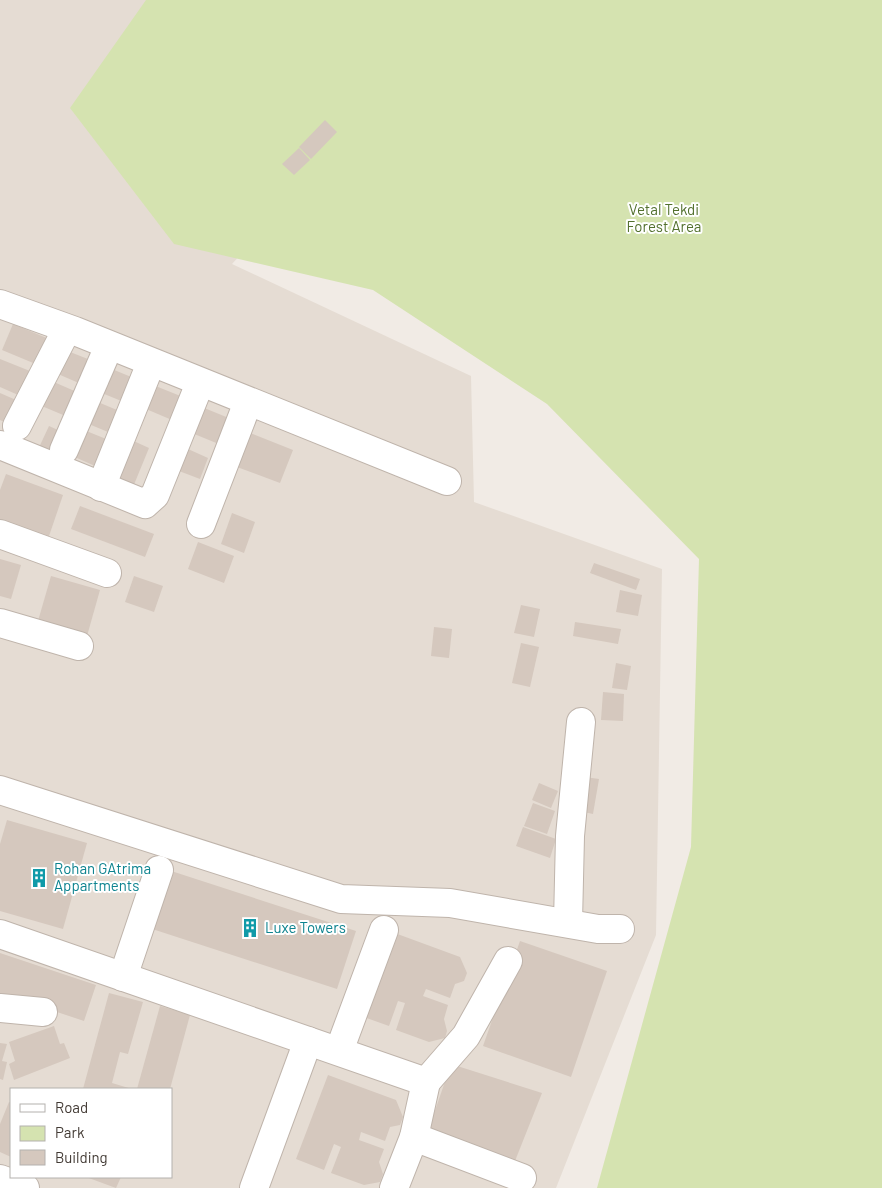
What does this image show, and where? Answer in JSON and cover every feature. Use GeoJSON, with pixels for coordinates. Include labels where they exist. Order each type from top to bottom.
{"type":"FeatureCollection","features":[{"type":"Feature","properties":{"kind":"street"},"geometry":{"type":"LineString","coordinates":[[2,312],[67,328],[447,481]]}},
{"type":"Feature","properties":{"kind":"street"},"geometry":{"type":"LineString","coordinates":[[67,328],[9,436],[101,487],[140,503],[150,502],[155,495],[200,382]]}},
{"type":"Feature","properties":{"kind":"street"},"geometry":{"type":"LineString","coordinates":[[64,450],[109,346]]}},
{"type":"Feature","properties":{"kind":"street"},"geometry":{"type":"LineString","coordinates":[[101,487],[151,363]]}},
{"type":"Feature","properties":{"kind":"street"},"geometry":{"type":"LineString","coordinates":[[201,524],[248,402]]}},
{"type":"Feature","properties":{"kind":"street"},"geometry":{"type":"LineString","coordinates":[[0,534],[107,573]]}},
{"type":"Feature","properties":{"kind":"street"},"geometry":{"type":"LineString","coordinates":[[0,623],[79,646]]}},
{"type":"Feature","properties":{"kind":"street"},"geometry":{"type":"LineString","coordinates":[[568,922],[570,836],[580,722]]}},
{"type":"Feature","properties":{"kind":"street"},"geometry":{"type":"LineString","coordinates":[[0,790],[341,899],[450,903],[568,922],[598,929],[620,929]]}},
{"type":"Feature","properties":{"kind":"street"},"geometry":{"type":"LineString","coordinates":[[123,977],[159,870]]}},
{"type":"Feature","properties":{"kind":"street"},"geometry":{"type":"LineString","coordinates":[[339,1051],[384,930]]}},
{"type":"Feature","properties":{"kind":"street"},"geometry":{"type":"LineString","coordinates":[[0,934],[426,1082]]}},
{"type":"Feature","properties":{"kind":"street"},"geometry":{"type":"LineString","coordinates":[[394,1188],[414,1137],[426,1082],[466,1036],[508,961]]}},
{"type":"Feature","properties":{"kind":"street"},"geometry":{"type":"LineString","coordinates":[[0,1008],[43,1012]]}},
{"type":"Feature","properties":{"kind":"street"},"geometry":{"type":"LineString","coordinates":[[254,1188],[308,1041]]}},
{"type":"Feature","properties":{"kind":"street"},"geometry":{"type":"LineString","coordinates":[[414,1137],[522,1178]]}},
{"type":"Feature","properties":{"kind":"street"},"geometry":{"type":"LineString","coordinates":[[0,1179],[25,1188]]}},
{"type":"Feature","properties":{"kind":"shaded area"},"geometry":{"type":"Polygon","coordinates":[[[0,0],[475,0],[232,264],[471,376],[474,502],[662,569],[656,935],[556,1188],[0,1188],[0,0]]]}},
{"type":"Feature","properties":{"kind":"green space","name":"Vetal Tekdi Forest Area"},"geometry":{"type":"Polygon","coordinates":[[[146,0],[882,0],[882,1188],[597,1188],[691,847],[699,559],[547,404],[373,290],[174,244],[70,108],[146,0]]]}},
{"type":"Feature","properties":{"kind":"building"},"geometry":{"type":"Polygon","coordinates":[[[325,120],[337,132],[311,159],[299,147],[325,120]]]}},
{"type":"Feature","properties":{"kind":"building"},"geometry":{"type":"Polygon","coordinates":[[[299,148],[310,160],[294,175],[282,164],[299,148]]]}},
{"type":"Feature","properties":{"kind":"building"},"geometry":{"type":"Polygon","coordinates":[[[13,324],[49,339],[38,365],[2,350],[13,324]]]}},
{"type":"Feature","properties":{"kind":"building"},"geometry":{"type":"Polygon","coordinates":[[[60,348],[98,363],[88,387],[51,371],[60,348]]]}},
{"type":"Feature","properties":{"kind":"building"},"geometry":{"type":"Polygon","coordinates":[[[0,359],[35,373],[25,398],[0,387],[0,359]]]}},
{"type":"Feature","properties":{"kind":"building"},"geometry":{"type":"Polygon","coordinates":[[[107,367],[141,381],[131,405],[97,391],[107,367]]]}},
{"type":"Feature","properties":{"kind":"building"},"geometry":{"type":"Polygon","coordinates":[[[47,379],[86,396],[75,420],[37,404],[47,379]]]}},
{"type":"Feature","properties":{"kind":"building"},"geometry":{"type":"Polygon","coordinates":[[[148,383],[188,399],[179,423],[139,406],[148,383]]]}},
{"type":"Feature","properties":{"kind":"building"},"geometry":{"type":"Polygon","coordinates":[[[0,393],[23,403],[13,426],[0,420],[0,393]]]}},
{"type":"Feature","properties":{"kind":"building"},"geometry":{"type":"Polygon","coordinates":[[[93,400],[129,415],[120,437],[84,422],[93,400]]]}},
{"type":"Feature","properties":{"kind":"building"},"geometry":{"type":"Polygon","coordinates":[[[197,405],[236,421],[226,447],[187,431],[197,405]]]}},
{"type":"Feature","properties":{"kind":"building"},"geometry":{"type":"Polygon","coordinates":[[[49,426],[69,435],[55,465],[35,456],[49,426]]]}},
{"type":"Feature","properties":{"kind":"building"},"geometry":{"type":"Polygon","coordinates":[[[79,428],[116,443],[104,470],[68,454],[79,428]]]}},
{"type":"Feature","properties":{"kind":"building"},"geometry":{"type":"Polygon","coordinates":[[[250,433],[293,450],[280,483],[237,467],[250,433]]]}},
{"type":"Feature","properties":{"kind":"building"},"geometry":{"type":"Polygon","coordinates":[[[127,438],[149,448],[133,487],[111,477],[127,438]]]}},
{"type":"Feature","properties":{"kind":"building"},"geometry":{"type":"Polygon","coordinates":[[[188,449],[208,458],[200,479],[179,471],[188,449]]]}},
{"type":"Feature","properties":{"kind":"building"},"geometry":{"type":"Polygon","coordinates":[[[6,474],[63,495],[48,539],[0,522],[0,490],[6,474]]]}},
{"type":"Feature","properties":{"kind":"building"},"geometry":{"type":"Polygon","coordinates":[[[80,506],[154,534],[145,557],[71,529],[80,506]]]}},
{"type":"Feature","properties":{"kind":"building"},"geometry":{"type":"Polygon","coordinates":[[[232,513],[255,522],[244,553],[221,544],[232,513]]]}},
{"type":"Feature","properties":{"kind":"building"},"geometry":{"type":"Polygon","coordinates":[[[198,542],[234,556],[224,583],[188,569],[198,542]]]}},
{"type":"Feature","properties":{"kind":"building"},"geometry":{"type":"Polygon","coordinates":[[[0,559],[21,565],[11,599],[0,596],[0,559]]]}},
{"type":"Feature","properties":{"kind":"building"},"geometry":{"type":"Polygon","coordinates":[[[594,563],[640,579],[636,590],[590,573],[594,563]]]}},
{"type":"Feature","properties":{"kind":"building"},"geometry":{"type":"Polygon","coordinates":[[[51,576],[100,590],[87,636],[38,621],[51,576]]]}},
{"type":"Feature","properties":{"kind":"building"},"geometry":{"type":"Polygon","coordinates":[[[134,576],[163,586],[154,612],[125,602],[134,576]]]}},
{"type":"Feature","properties":{"kind":"building"},"geometry":{"type":"Polygon","coordinates":[[[620,590],[642,595],[638,616],[616,612],[620,590]]]}},
{"type":"Feature","properties":{"kind":"building"},"geometry":{"type":"Polygon","coordinates":[[[521,605],[540,609],[534,637],[514,633],[521,605]]]}},
{"type":"Feature","properties":{"kind":"building"},"geometry":{"type":"Polygon","coordinates":[[[575,622],[621,629],[618,644],[573,636],[575,622]]]}},
{"type":"Feature","properties":{"kind":"building"},"geometry":{"type":"Polygon","coordinates":[[[434,627],[452,629],[449,658],[431,656],[434,627]]]}},
{"type":"Feature","properties":{"kind":"building"},"geometry":{"type":"Polygon","coordinates":[[[521,643],[539,647],[530,687],[512,683],[521,643]]]}},
{"type":"Feature","properties":{"kind":"building"},"geometry":{"type":"Polygon","coordinates":[[[616,663],[631,666],[627,690],[612,688],[616,663]]]}},
{"type":"Feature","properties":{"kind":"building"},"geometry":{"type":"Polygon","coordinates":[[[603,692],[624,694],[623,721],[601,720],[603,692]]]}},
{"type":"Feature","properties":{"kind":"building"},"geometry":{"type":"Polygon","coordinates":[[[585,777],[599,779],[593,814],[579,811],[585,777]]]}},
{"type":"Feature","properties":{"kind":"building"},"geometry":{"type":"Polygon","coordinates":[[[539,783],[558,791],[551,808],[532,800],[539,783]]]}},
{"type":"Feature","properties":{"kind":"building"},"geometry":{"type":"Polygon","coordinates":[[[533,803],[555,811],[547,834],[524,826],[533,803]]]}},
{"type":"Feature","properties":{"kind":"building","name":"Rohan GAtrima Appartments"},"geometry":{"type":"Polygon","coordinates":[[[7,820],[87,843],[63,929],[0,911],[0,844],[7,820]]]}},
{"type":"Feature","properties":{"kind":"building"},"geometry":{"type":"Polygon","coordinates":[[[523,827],[556,839],[550,858],[516,846],[523,827]]]}},
{"type":"Feature","properties":{"kind":"building","name":"Luxe Towers"},"geometry":{"type":"Polygon","coordinates":[[[162,868],[356,931],[337,989],[143,926],[162,868]]]}},
{"type":"Feature","properties":{"kind":"building"},"geometry":{"type":"Polygon","coordinates":[[[392,932],[460,957],[467,973],[464,981],[455,984],[450,998],[426,989],[423,996],[448,1005],[444,1019],[447,1031],[445,1038],[429,1042],[396,1030],[405,1003],[398,1001],[389,1026],[361,1016],[392,932]]]}},
{"type":"Feature","properties":{"kind":"building"},"geometry":{"type":"Polygon","coordinates":[[[520,941],[607,971],[571,1077],[483,1046],[520,941]]]}},
{"type":"Feature","properties":{"kind":"building"},"geometry":{"type":"Polygon","coordinates":[[[0,953],[96,985],[84,1021],[0,993],[0,953]]]}},
{"type":"Feature","properties":{"kind":"building"},"geometry":{"type":"Polygon","coordinates":[[[109,993],[143,1002],[128,1054],[120,1052],[112,1083],[129,1088],[83,1088],[109,993]]]}},
{"type":"Feature","properties":{"kind":"building"},"geometry":{"type":"Polygon","coordinates":[[[160,1006],[190,1015],[170,1088],[137,1088],[160,1006]]]}},
{"type":"Feature","properties":{"kind":"building"},"geometry":{"type":"Polygon","coordinates":[[[54,1026],[60,1044],[64,1043],[70,1058],[14,1080],[9,1064],[15,1061],[9,1042],[54,1026]]]}},
{"type":"Feature","properties":{"kind":"building"},"geometry":{"type":"Polygon","coordinates":[[[0,1043],[7,1044],[2,1061],[7,1062],[3,1080],[0,1079],[0,1043]]]}},
{"type":"Feature","properties":{"kind":"building"},"geometry":{"type":"Polygon","coordinates":[[[451,1064],[542,1093],[515,1161],[429,1128],[451,1064]]]}},
{"type":"Feature","properties":{"kind":"building"},"geometry":{"type":"Polygon","coordinates":[[[328,1075],[396,1100],[403,1117],[400,1125],[390,1127],[385,1141],[361,1132],[359,1140],[384,1149],[379,1162],[383,1174],[380,1182],[364,1185],[331,1173],[341,1147],[334,1144],[324,1170],[296,1159],[328,1075]]]}},
{"type":"Feature","properties":{"kind":"building"},"geometry":{"type":"Polygon","coordinates":[[[9,1102],[10,1157],[0,1152],[0,1124],[9,1102]]]}},
{"type":"Feature","properties":{"kind":"building"},"geometry":{"type":"Polygon","coordinates":[[[89,1178],[121,1178],[116,1188],[89,1178]]]}},
{"type":"Feature","properties":{"kind":"place","name":"Rohan GAtrima Appartments"},"geometry":{"type":"Point","coordinates":[39,878]}},
{"type":"Feature","properties":{"kind":"place","name":"Luxe Towers"},"geometry":{"type":"Point","coordinates":[250,928]}}]}
